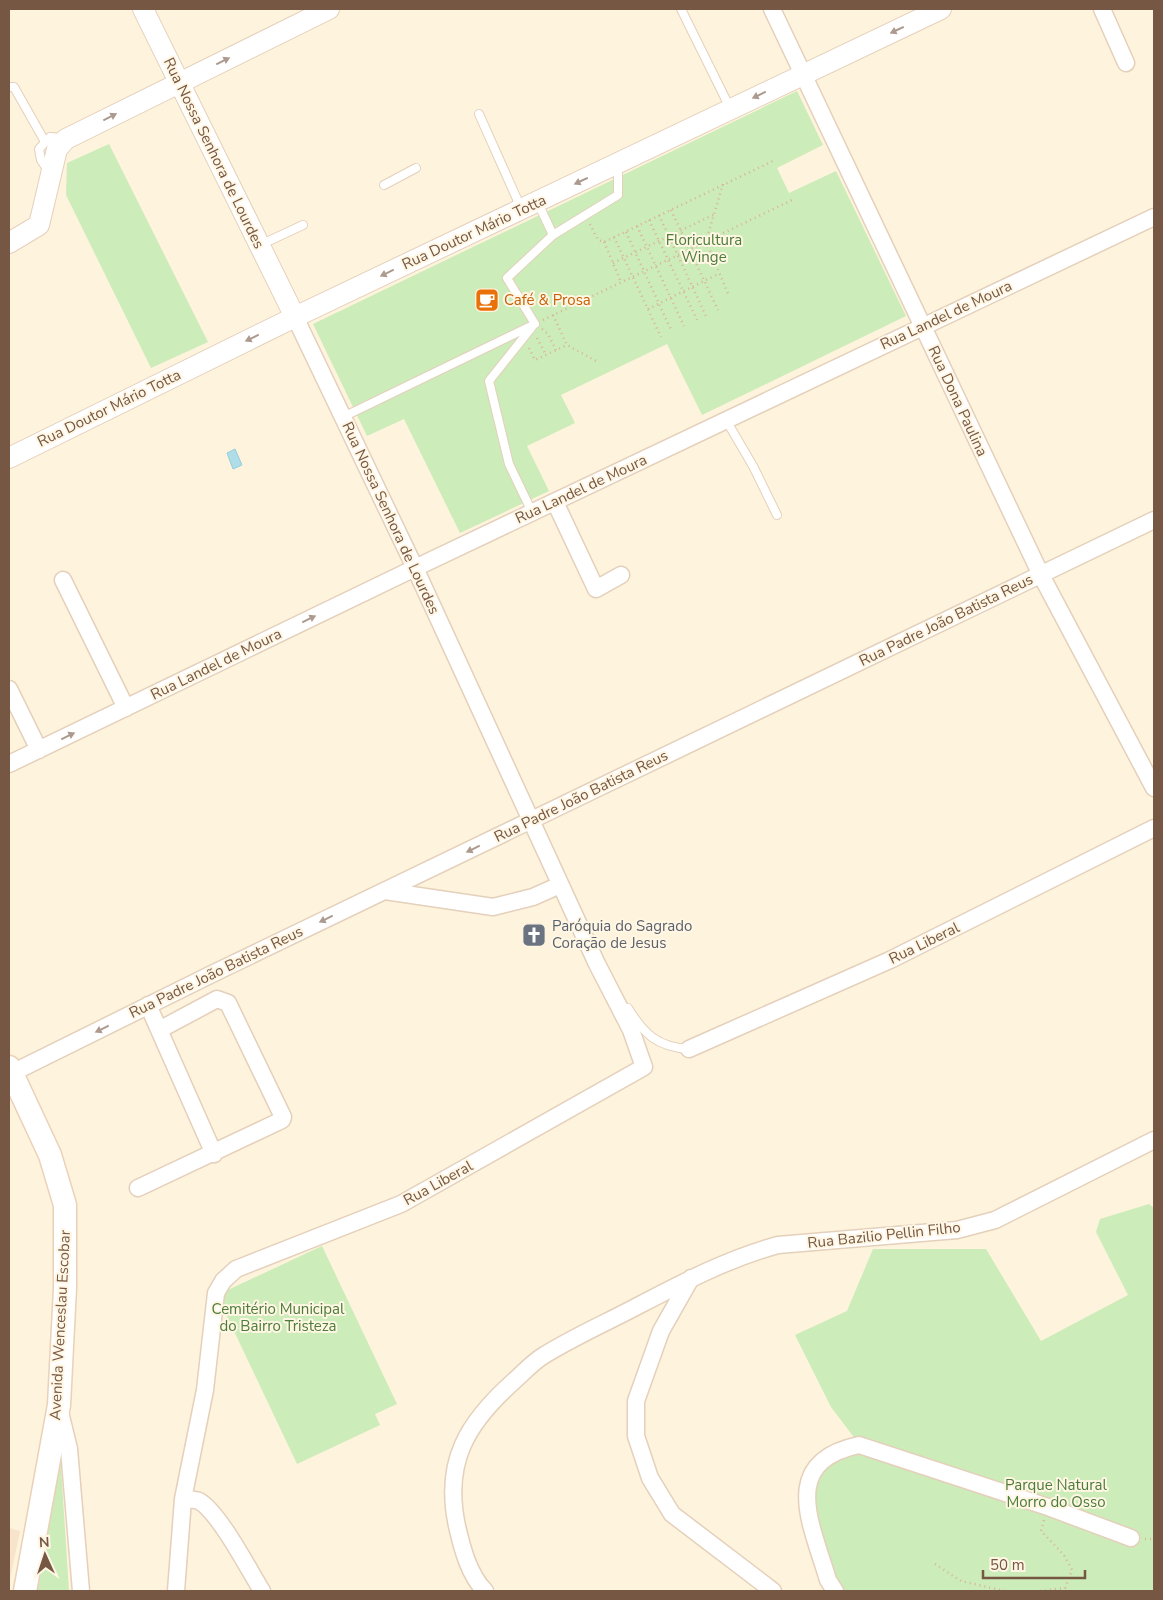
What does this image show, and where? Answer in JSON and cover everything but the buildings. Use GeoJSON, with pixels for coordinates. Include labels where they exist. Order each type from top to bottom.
{"type":"FeatureCollection","features":[{"type":"Feature","properties":{"kind":"main road","name":"Avenida Wenceslau Escobar"},"geometry":{"type":"LineString","coordinates":[[10,1072],[50,1155],[65,1205],[65,1288],[59,1405],[25,1591]]}},
{"type":"Feature","properties":{"kind":"street","name":"Rua Nossa Senhora de Lourdes"},"geometry":{"type":"LineString","coordinates":[[144,9],[344,418],[415,568],[532,820],[560,885],[597,964],[631,1030],[644,1066]]}},
{"type":"Feature","properties":{"kind":"street"},"geometry":{"type":"LineString","coordinates":[[9,243],[39,225],[57,149],[66,139],[329,9]]}},
{"type":"Feature","properties":{"kind":"street","name":"Rua Dona Paulina"},"geometry":{"type":"LineString","coordinates":[[772,9],[1041,575],[1154,788]]}},
{"type":"Feature","properties":{"kind":"street","name":"Rua Doutor Mário Totta"},"geometry":{"type":"LineString","coordinates":[[9,458],[295,317],[941,9]]}},
{"type":"Feature","properties":{"kind":"street"},"geometry":{"type":"LineString","coordinates":[[1102,9],[1126,63]]}},
{"type":"Feature","properties":{"kind":"street","name":"Rua Landel de Moura"},"geometry":{"type":"LineString","coordinates":[[9,764],[532,512],[1154,217]]}},
{"type":"Feature","properties":{"kind":"street"},"geometry":{"type":"LineString","coordinates":[[555,502],[596,589],[621,575]]}},
{"type":"Feature","properties":{"kind":"street","name":"Rua Padre João Batista Reus"},"geometry":{"type":"LineString","coordinates":[[10,1072],[1154,520]]}},
{"type":"Feature","properties":{"kind":"street"},"geometry":{"type":"LineString","coordinates":[[63,580],[126,708]]}},
{"type":"Feature","properties":{"kind":"street"},"geometry":{"type":"LineString","coordinates":[[9,689],[39,750]]}},
{"type":"Feature","properties":{"kind":"street","name":"Rua Liberal"},"geometry":{"type":"LineString","coordinates":[[689,1049],[890,960],[1154,828]]}},
{"type":"Feature","properties":{"kind":"street"},"geometry":{"type":"LineString","coordinates":[[385,891],[493,907],[533,896],[560,885]]}},
{"type":"Feature","properties":{"kind":"street"},"geometry":{"type":"LineString","coordinates":[[138,1188],[214,1154],[282,1120],[281,1110],[228,1003],[222,999],[217,999],[159,1030]]}},
{"type":"Feature","properties":{"kind":"street"},"geometry":{"type":"LineString","coordinates":[[148,1005],[214,1154]]}},
{"type":"Feature","properties":{"kind":"street","name":"Rua Liberal"},"geometry":{"type":"LineString","coordinates":[[183,1499],[205,1390],[216,1293],[223,1281],[236,1269],[401,1204],[644,1066]]}},
{"type":"Feature","properties":{"kind":"street","name":"Rua Bazilio Pellin Filho"},"geometry":{"type":"LineString","coordinates":[[485,1591],[477,1584],[462,1546],[454,1511],[455,1467],[471,1426],[488,1404],[542,1356],[691,1278],[753,1252],[778,1245],[957,1230],[995,1220],[1154,1140]]}},
{"type":"Feature","properties":{"kind":"street"},"geometry":{"type":"LineString","coordinates":[[691,1278],[661,1331],[636,1402],[636,1436],[650,1478],[672,1514],[773,1591]]}},
{"type":"Feature","properties":{"kind":"street"},"geometry":{"type":"LineString","coordinates":[[59,1405],[69,1449],[81,1591]]}},
{"type":"Feature","properties":{"kind":"street"},"geometry":{"type":"LineString","coordinates":[[835,1591],[828,1580],[806,1504],[814,1469],[824,1457],[838,1449],[859,1444],[1048,1507],[1131,1538]]}},
{"type":"Feature","properties":{"kind":"street"},"geometry":{"type":"LineString","coordinates":[[176,1591],[183,1499],[197,1500],[206,1506],[218,1521],[262,1591]]}},
{"type":"Feature","properties":{"kind":"lane"},"geometry":{"type":"LineString","coordinates":[[681,9],[730,109]]}},
{"type":"Feature","properties":{"kind":"lane"},"geometry":{"type":"LineString","coordinates":[[9,86],[14,88],[21,97],[44,140]]}},
{"type":"Feature","properties":{"kind":"lane"},"geometry":{"type":"LineString","coordinates":[[479,114],[529,205],[553,235]]}},
{"type":"Feature","properties":{"kind":"lane"},"geometry":{"type":"LineString","coordinates":[[50,174],[40,160],[39,149],[44,140],[58,136],[66,139]]}},
{"type":"Feature","properties":{"kind":"lane"},"geometry":{"type":"LineString","coordinates":[[535,324],[507,278],[553,235],[618,195],[618,163]]}},
{"type":"Feature","properties":{"kind":"lane"},"geometry":{"type":"LineString","coordinates":[[384,185],[416,168]]}},
{"type":"Feature","properties":{"kind":"lane"},"geometry":{"type":"LineString","coordinates":[[260,245],[303,225]]}},
{"type":"Feature","properties":{"kind":"lane"},"geometry":{"type":"LineString","coordinates":[[532,512],[509,464],[489,382],[535,324]]}},
{"type":"Feature","properties":{"kind":"lane"},"geometry":{"type":"LineString","coordinates":[[344,418],[535,324]]}},
{"type":"Feature","properties":{"kind":"lane"},"geometry":{"type":"LineString","coordinates":[[726,420],[753,466],[777,515]]}},
{"type":"Feature","properties":{"kind":"lane"},"geometry":{"type":"LineString","coordinates":[[597,964],[607,974],[640,1026],[654,1039],[671,1048],[689,1049]]}},
{"type":"Feature","properties":{"kind":"path"},"geometry":{"type":"LineString","coordinates":[[586,214],[598,240],[604,242],[773,161]]}},
{"type":"Feature","properties":{"kind":"path"},"geometry":{"type":"LineString","coordinates":[[723,184],[716,214],[706,241],[729,296]]}},
{"type":"Feature","properties":{"kind":"path"},"geometry":{"type":"LineString","coordinates":[[535,324],[792,200]]}},
{"type":"Feature","properties":{"kind":"path"},"geometry":{"type":"LineString","coordinates":[[671,210],[718,310]]}},
{"type":"Feature","properties":{"kind":"path"},"geometry":{"type":"LineString","coordinates":[[613,263],[716,214]]}},
{"type":"Feature","properties":{"kind":"path"},"geometry":{"type":"LineString","coordinates":[[659,215],[706,316]]}},
{"type":"Feature","properties":{"kind":"path"},"geometry":{"type":"LineString","coordinates":[[649,220],[697,320]]}},
{"type":"Feature","properties":{"kind":"path"},"geometry":{"type":"LineString","coordinates":[[637,226],[684,326]]}},
{"type":"Feature","properties":{"kind":"path"},"geometry":{"type":"LineString","coordinates":[[626,232],[672,332]]}},
{"type":"Feature","properties":{"kind":"path"},"geometry":{"type":"LineString","coordinates":[[614,237],[661,338]]}},
{"type":"Feature","properties":{"kind":"path"},"geometry":{"type":"LineString","coordinates":[[604,242],[622,282]]}},
{"type":"Feature","properties":{"kind":"path"},"geometry":{"type":"LineString","coordinates":[[648,309],[719,274]]}},
{"type":"Feature","properties":{"kind":"path"},"geometry":{"type":"LineString","coordinates":[[552,315],[567,345],[596,361]]}},
{"type":"Feature","properties":{"kind":"path"},"geometry":{"type":"LineString","coordinates":[[535,324],[548,334],[556,350]]}},
{"type":"Feature","properties":{"kind":"path"},"geometry":{"type":"LineString","coordinates":[[535,324],[538,339],[546,355]]}},
{"type":"Feature","properties":{"kind":"path"},"geometry":{"type":"LineString","coordinates":[[524,337],[535,360],[567,345]]}},
{"type":"Feature","properties":{"kind":"path"},"geometry":{"type":"LineString","coordinates":[[1040,1591],[1065,1588],[1072,1570],[1064,1555],[1041,1532],[1048,1507]]}},
{"type":"Feature","properties":{"kind":"path"},"geometry":{"type":"LineString","coordinates":[[935,1564],[961,1581],[1005,1591]]}},
{"type":"Feature","properties":{"kind":"shaded area"},"geometry":{"type":"Polygon","coordinates":[[[9,1528],[20,1531],[9,1584],[9,1528]]]}},
{"type":"Feature","properties":{"kind":"green space","name":"Floricultura Winge"},"geometry":{"type":"Polygon","coordinates":[[[797,91],[823,145],[777,168],[789,193],[836,171],[906,316],[702,415],[667,344],[561,395],[575,423],[527,446],[549,491],[460,533],[404,419],[367,436],[313,324],[797,91]]]}},
{"type":"Feature","properties":{"kind":"green space"},"geometry":{"type":"Polygon","coordinates":[[[109,144],[208,342],[151,368],[66,195],[67,163],[109,144]]]}},
{"type":"Feature","properties":{"kind":"green space","name":"Parque Natural Morro do Osso"},"geometry":{"type":"Polygon","coordinates":[[[1149,1204],[1154,1208],[1154,1591],[843,1591],[834,1583],[809,1500],[817,1472],[859,1444],[831,1407],[795,1335],[847,1311],[873,1249],[986,1249],[1041,1341],[1128,1295],[1096,1232],[1100,1219],[1149,1204]]]}},
{"type":"Feature","properties":{"kind":"green space","name":"Cemitério Municipal do Bairro Tristeza"},"geometry":{"type":"Polygon","coordinates":[[[322,1246],[397,1404],[375,1414],[380,1425],[297,1464],[217,1295],[322,1246]]]}},
{"type":"Feature","properties":{"kind":"green space"},"geometry":{"type":"Polygon","coordinates":[[[60,1452],[69,1591],[33,1591],[60,1452]]]}},
{"type":"Feature","properties":{"kind":"water"},"geometry":{"type":"Polygon","coordinates":[[[235,449],[242,465],[233,469],[227,453],[235,449]]]}},
{"type":"Feature","properties":{"kind":"place","name":"Café & Prosa"},"geometry":{"type":"Point","coordinates":[487,300]}},
{"type":"Feature","properties":{"kind":"place","name":"Paróquia do Sagrado Coração de Jesus"},"geometry":{"type":"Point","coordinates":[534,935]}}]}
